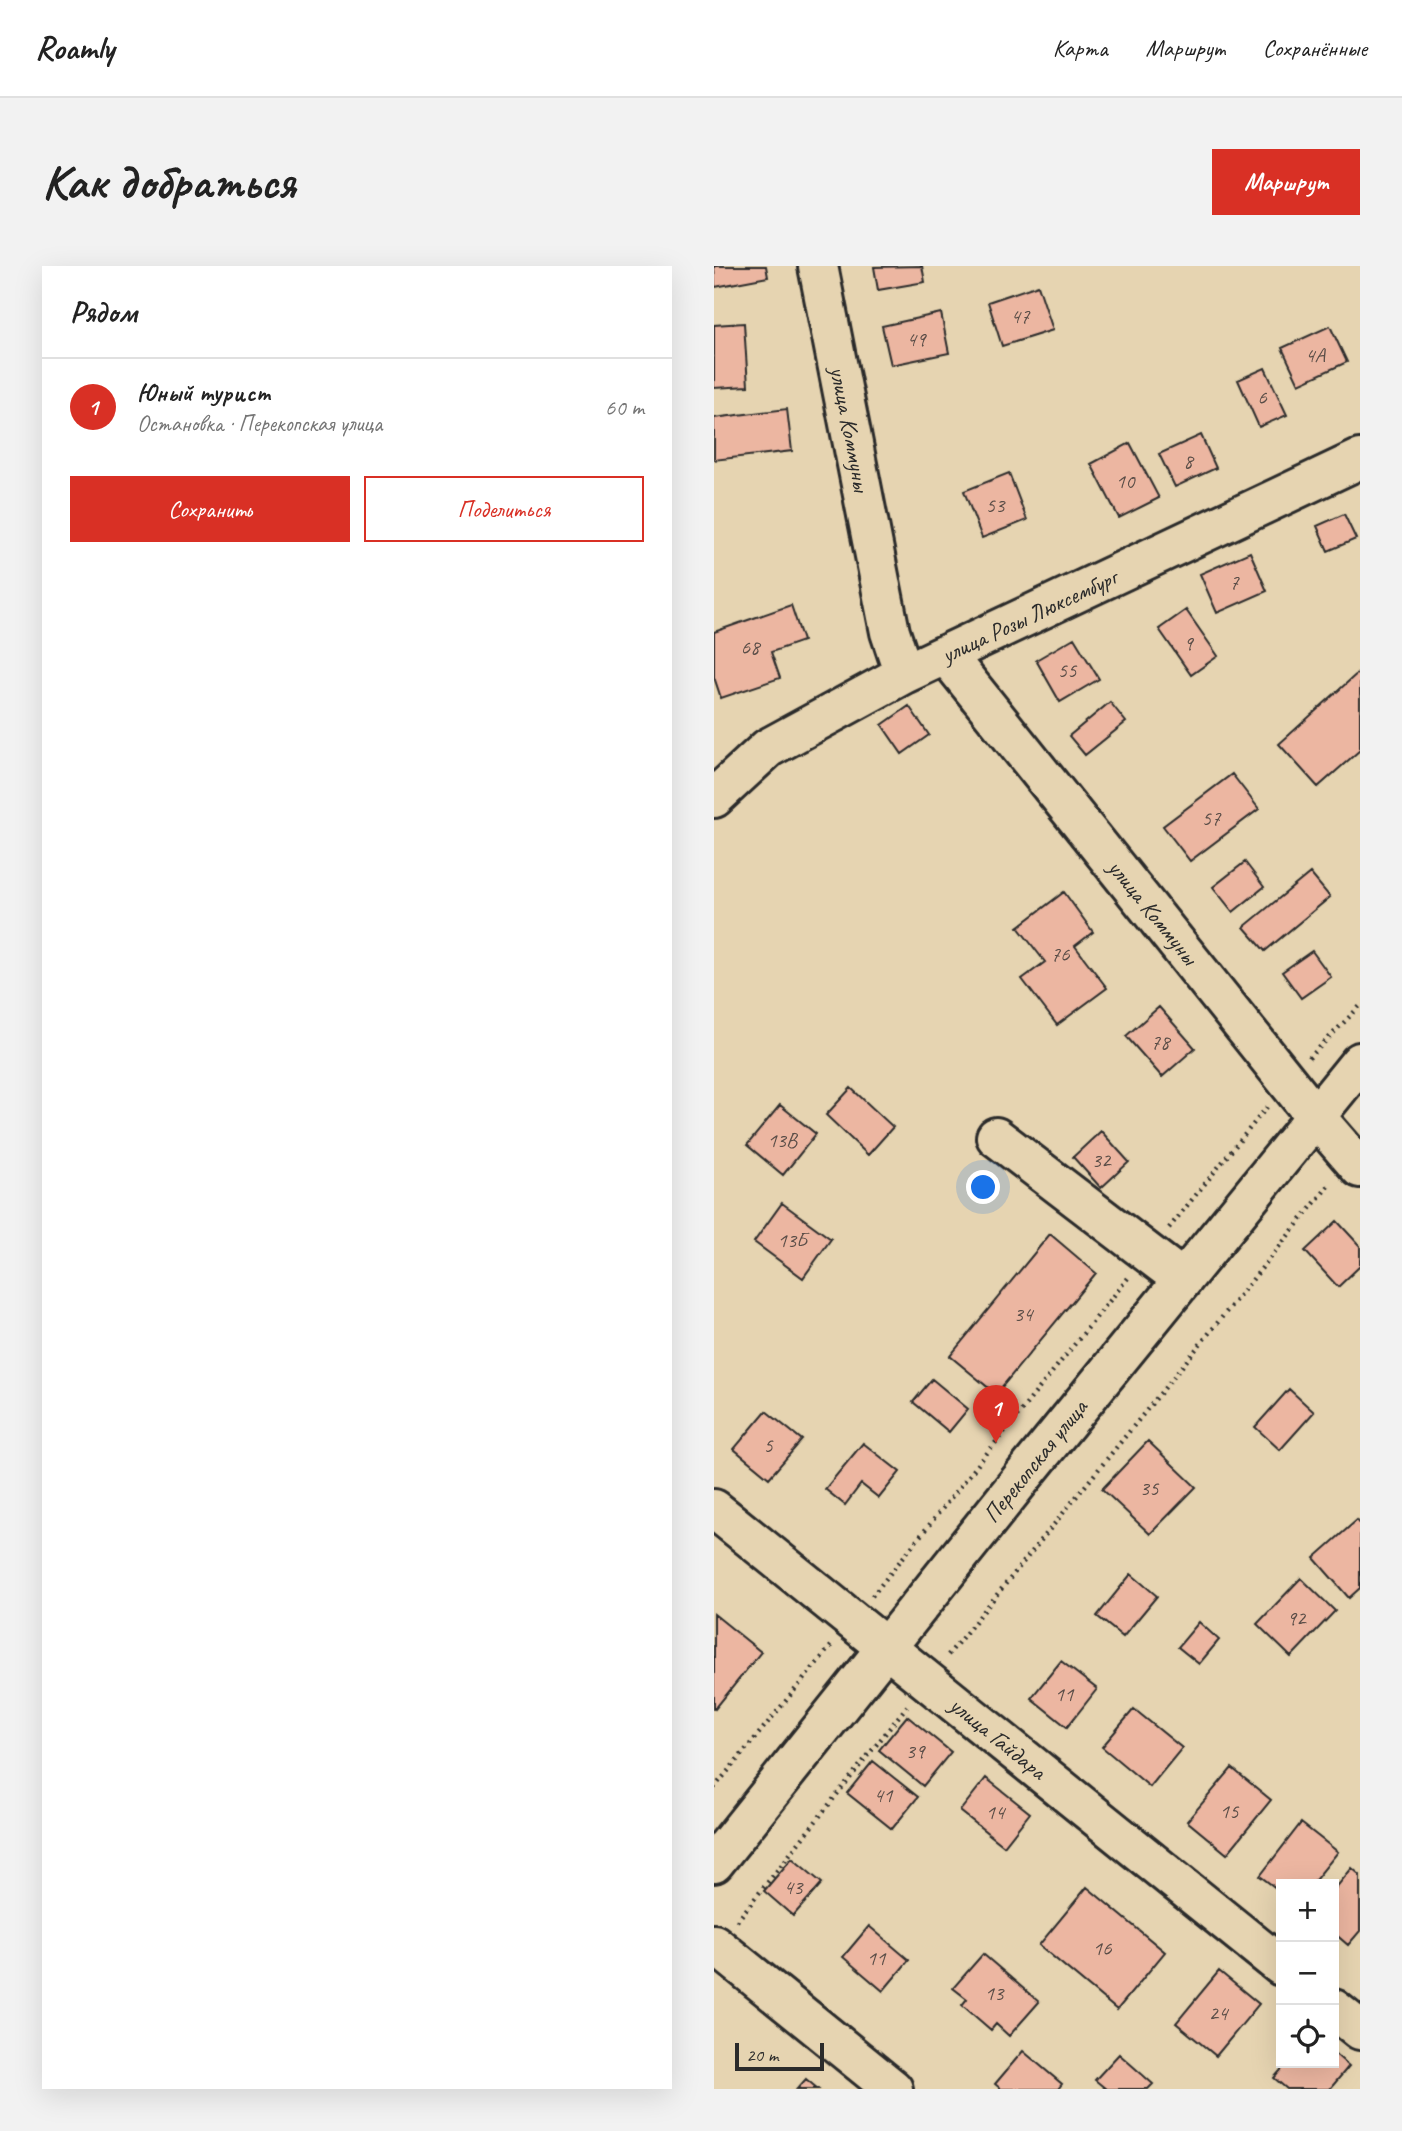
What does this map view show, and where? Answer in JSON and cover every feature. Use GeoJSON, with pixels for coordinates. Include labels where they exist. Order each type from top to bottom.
{"type":"FeatureCollection","features":[{"type":"Feature","properties":{"kind":"street","name":"улица Коммуны"},"geometry":{"type":"LineString","coordinates":[[818,266],[890,632],[904,674]]}},
{"type":"Feature","properties":{"kind":"street","name":"улица Розы Люксембург"},"geometry":{"type":"LineString","coordinates":[[714,798],[768,748],[904,674],[1360,459]]}},
{"type":"Feature","properties":{"kind":"street","name":"улица Коммуны"},"geometry":{"type":"LineString","coordinates":[[946,655],[1355,1163]]}},
{"type":"Feature","properties":{"kind":"street","name":"Перекопская улица"},"geometry":{"type":"LineString","coordinates":[[714,1863],[1182,1279],[1360,1062]]}},
{"type":"Feature","properties":{"kind":"street"},"geometry":{"type":"LineString","coordinates":[[996,1137],[1182,1279]]}},
{"type":"Feature","properties":{"kind":"street","name":"улица Гайдара"},"geometry":{"type":"LineString","coordinates":[[714,1509],[1276,1962]]}},
{"type":"Feature","properties":{"kind":"street"},"geometry":{"type":"LineString","coordinates":[[715,1945],[893,2089]]}},
{"type":"Feature","properties":{"kind":"street"},"geometry":{"type":"LineString","coordinates":[[1339,2013],[1360,2030]]}},
{"type":"Feature","properties":{"kind":"path"},"geometry":{"type":"LineString","coordinates":[[714,1788],[1288,1080],[1360,1006]]}},
{"type":"Feature","properties":{"kind":"path"},"geometry":{"type":"LineString","coordinates":[[715,1945],[927,1681],[1355,1163]]}},
{"type":"Feature","properties":{"kind":"building"},"geometry":{"type":"Polygon","coordinates":[[[714,266],[766,266],[768,277],[715,287],[714,266]]]}},
{"type":"Feature","properties":{"kind":"building"},"geometry":{"type":"Polygon","coordinates":[[[922,266],[925,282],[878,290],[874,267],[922,266]]]}},
{"type":"Feature","properties":{"kind":"building"},"geometry":{"type":"Polygon","coordinates":[[[1038,285],[1053,330],[1002,346],[988,302],[1038,285]]]}},
{"type":"Feature","properties":{"kind":"building"},"geometry":{"type":"Polygon","coordinates":[[[941,313],[949,353],[891,365],[882,326],[941,313]]]}},
{"type":"Feature","properties":{"kind":"building"},"geometry":{"type":"Polygon","coordinates":[[[744,323],[748,386],[714,388],[714,325],[744,323]]]}},
{"type":"Feature","properties":{"kind":"building"},"geometry":{"type":"Polygon","coordinates":[[[1330,326],[1347,362],[1299,384],[1282,348],[1330,326]]]}},
{"type":"Feature","properties":{"kind":"building"},"geometry":{"type":"Polygon","coordinates":[[[1265,368],[1287,415],[1259,427],[1238,380],[1265,368]]]}},
{"type":"Feature","properties":{"kind":"building"},"geometry":{"type":"Polygon","coordinates":[[[787,409],[792,451],[714,460],[714,418],[787,409]]]}},
{"type":"Feature","properties":{"kind":"building"},"geometry":{"type":"Polygon","coordinates":[[[1201,435],[1216,468],[1175,487],[1159,454],[1201,435]]]}},
{"type":"Feature","properties":{"kind":"building"},"geometry":{"type":"Polygon","coordinates":[[[1130,443],[1159,498],[1119,518],[1091,464],[1130,443]]]}},
{"type":"Feature","properties":{"kind":"building"},"geometry":{"type":"Polygon","coordinates":[[[1009,473],[1027,520],[982,538],[964,491],[1009,473]]]}},
{"type":"Feature","properties":{"kind":"building"},"geometry":{"type":"Polygon","coordinates":[[[1344,514],[1356,539],[1328,551],[1317,526],[1344,514]]]}},
{"type":"Feature","properties":{"kind":"building"},"geometry":{"type":"Polygon","coordinates":[[[1250,552],[1267,591],[1217,613],[1200,574],[1250,552]]]}},
{"type":"Feature","properties":{"kind":"building"},"geometry":{"type":"Polygon","coordinates":[[[791,605],[803,641],[771,652],[780,678],[721,698],[714,677],[714,632],[791,605]]]}},
{"type":"Feature","properties":{"kind":"building"},"geometry":{"type":"Polygon","coordinates":[[[1186,610],[1218,656],[1191,675],[1159,629],[1186,610]]]}},
{"type":"Feature","properties":{"kind":"building"},"geometry":{"type":"Polygon","coordinates":[[[1074,638],[1099,679],[1060,702],[1036,660],[1074,638]]]}},
{"type":"Feature","properties":{"kind":"building"},"geometry":{"type":"Polygon","coordinates":[[[1360,671],[1360,750],[1318,787],[1279,744],[1360,671]]]}},
{"type":"Feature","properties":{"kind":"building"},"geometry":{"type":"Polygon","coordinates":[[[1110,702],[1126,722],[1085,755],[1069,736],[1110,702]]]}},
{"type":"Feature","properties":{"kind":"building"},"geometry":{"type":"Polygon","coordinates":[[[909,706],[929,735],[902,754],[882,725],[909,706]]]}},
{"type":"Feature","properties":{"kind":"building"},"geometry":{"type":"Polygon","coordinates":[[[1232,774],[1259,809],[1190,861],[1163,826],[1232,774]]]}},
{"type":"Feature","properties":{"kind":"building"},"geometry":{"type":"Polygon","coordinates":[[[1245,862],[1264,887],[1233,912],[1213,887],[1245,862]]]}},
{"type":"Feature","properties":{"kind":"building"},"geometry":{"type":"Polygon","coordinates":[[[1310,873],[1330,897],[1265,951],[1244,927],[1310,873]]]}},
{"type":"Feature","properties":{"kind":"building"},"geometry":{"type":"Polygon","coordinates":[[[1064,892],[1093,932],[1075,946],[1107,988],[1057,1025],[1022,979],[1045,962],[1018,927],[1064,892]]]}},
{"type":"Feature","properties":{"kind":"building"},"geometry":{"type":"Polygon","coordinates":[[[1312,951],[1331,977],[1301,998],[1282,972],[1312,951]]]}},
{"type":"Feature","properties":{"kind":"building"},"geometry":{"type":"Polygon","coordinates":[[[1159,1007],[1195,1048],[1162,1077],[1126,1036],[1159,1007]]]}},
{"type":"Feature","properties":{"kind":"building"},"geometry":{"type":"Polygon","coordinates":[[[851,1088],[893,1127],[868,1155],[826,1115],[851,1088]]]}},
{"type":"Feature","properties":{"kind":"building"},"geometry":{"type":"Polygon","coordinates":[[[780,1105],[816,1134],[783,1175],[747,1145],[780,1105]]]}},
{"type":"Feature","properties":{"kind":"building"},"geometry":{"type":"Polygon","coordinates":[[[1101,1131],[1129,1162],[1101,1188],[1073,1157],[1101,1131]]]}},
{"type":"Feature","properties":{"kind":"building"},"geometry":{"type":"Polygon","coordinates":[[[782,1203],[831,1239],[803,1278],[754,1242],[782,1203]]]}},
{"type":"Feature","properties":{"kind":"building"},"geometry":{"type":"Polygon","coordinates":[[[1337,1221],[1360,1246],[1360,1266],[1338,1287],[1305,1251],[1337,1221]]]}},
{"type":"Feature","properties":{"kind":"building"},"geometry":{"type":"Polygon","coordinates":[[[1050,1234],[1096,1273],[996,1394],[950,1356],[1050,1234]]]}},
{"type":"Feature","properties":{"kind":"building"},"geometry":{"type":"Polygon","coordinates":[[[932,1379],[968,1409],[949,1432],[913,1402],[932,1379]]]}},
{"type":"Feature","properties":{"kind":"building"},"geometry":{"type":"Polygon","coordinates":[[[1289,1389],[1314,1412],[1280,1450],[1255,1427],[1289,1389]]]}},
{"type":"Feature","properties":{"kind":"building"},"geometry":{"type":"Polygon","coordinates":[[[766,1411],[802,1440],[769,1478],[734,1449],[766,1411]]]}},
{"type":"Feature","properties":{"kind":"building"},"geometry":{"type":"Polygon","coordinates":[[[1148,1441],[1196,1487],[1150,1534],[1102,1489],[1148,1441]]]}},
{"type":"Feature","properties":{"kind":"building"},"geometry":{"type":"Polygon","coordinates":[[[863,1443],[900,1472],[879,1498],[861,1484],[845,1505],[825,1489],[863,1443]]]}},
{"type":"Feature","properties":{"kind":"building"},"geometry":{"type":"Polygon","coordinates":[[[1357,1520],[1360,1524],[1360,1588],[1349,1598],[1314,1558],[1357,1520]]]}},
{"type":"Feature","properties":{"kind":"building"},"geometry":{"type":"Polygon","coordinates":[[[1131,1574],[1157,1596],[1123,1637],[1097,1616],[1131,1574]]]}},
{"type":"Feature","properties":{"kind":"building"},"geometry":{"type":"Polygon","coordinates":[[[1301,1578],[1335,1611],[1291,1657],[1257,1624],[1301,1578]]]}},
{"type":"Feature","properties":{"kind":"building"},"geometry":{"type":"Polygon","coordinates":[[[714,1614],[761,1652],[715,1709],[714,1708],[714,1614]]]}},
{"type":"Feature","properties":{"kind":"building"},"geometry":{"type":"Polygon","coordinates":[[[1199,1622],[1219,1640],[1199,1664],[1178,1647],[1199,1622]]]}},
{"type":"Feature","properties":{"kind":"building"},"geometry":{"type":"Polygon","coordinates":[[[1061,1661],[1097,1689],[1067,1727],[1031,1698],[1061,1661]]]}},
{"type":"Feature","properties":{"kind":"building"},"geometry":{"type":"Polygon","coordinates":[[[1134,1709],[1182,1748],[1150,1787],[1102,1747],[1134,1709]]]}},
{"type":"Feature","properties":{"kind":"building"},"geometry":{"type":"Polygon","coordinates":[[[907,1716],[951,1752],[923,1786],[879,1750],[907,1716]]]}},
{"type":"Feature","properties":{"kind":"building"},"geometry":{"type":"Polygon","coordinates":[[[873,1761],[918,1797],[892,1829],[847,1793],[873,1761]]]}},
{"type":"Feature","properties":{"kind":"building"},"geometry":{"type":"Polygon","coordinates":[[[1232,1768],[1271,1800],[1227,1854],[1187,1821],[1232,1768]]]}},
{"type":"Feature","properties":{"kind":"building"},"geometry":{"type":"Polygon","coordinates":[[[986,1778],[1030,1813],[1004,1846],[960,1811],[986,1778]]]}},
{"type":"Feature","properties":{"kind":"building"},"geometry":{"type":"Polygon","coordinates":[[[1301,1823],[1338,1852],[1316,1879],[1276,1879],[1276,1888],[1260,1876],[1301,1823]]]}},
{"type":"Feature","properties":{"kind":"building"},"geometry":{"type":"Polygon","coordinates":[[[792,1858],[822,1883],[793,1916],[764,1891],[792,1858]]]}},
{"type":"Feature","properties":{"kind":"building"},"geometry":{"type":"Polygon","coordinates":[[[1352,1868],[1360,1875],[1360,1931],[1348,1945],[1339,1937],[1339,1884],[1352,1868]]]}},
{"type":"Feature","properties":{"kind":"building"},"geometry":{"type":"Polygon","coordinates":[[[1087,1887],[1165,1952],[1117,2010],[1039,1945],[1087,1887]]]}},
{"type":"Feature","properties":{"kind":"building"},"geometry":{"type":"Polygon","coordinates":[[[869,1926],[909,1960],[883,1991],[843,1957],[869,1926]]]}},
{"type":"Feature","properties":{"kind":"building"},"geometry":{"type":"Polygon","coordinates":[[[983,1954],[1039,2002],[1009,2036],[996,2024],[991,2030],[962,2005],[967,1999],[953,1988],[983,1954]]]}},
{"type":"Feature","properties":{"kind":"building"},"geometry":{"type":"Polygon","coordinates":[[[1219,1971],[1259,2004],[1216,2056],[1176,2023],[1219,1971]]]}},
{"type":"Feature","properties":{"kind":"building"},"geometry":{"type":"Polygon","coordinates":[[[1023,2051],[1062,2084],[1058,2089],[1001,2089],[995,2084],[1023,2051]]]}},
{"type":"Feature","properties":{"kind":"building"},"geometry":{"type":"Polygon","coordinates":[[[1119,2054],[1153,2084],[1148,2089],[1106,2089],[1095,2080],[1119,2054]]]}},
{"type":"Feature","properties":{"kind":"building"},"geometry":{"type":"Polygon","coordinates":[[[1339,2057],[1349,2066],[1330,2089],[1287,2089],[1274,2078],[1283,2068],[1339,2068],[1339,2057]]]}},
{"type":"Feature","properties":{"kind":"building"},"geometry":{"type":"Polygon","coordinates":[[[806,2079],[818,2089],[797,2089],[806,2079]]]}},
{"type":"Feature","properties":{"kind":"place","name":"Юный турист"},"geometry":{"type":"Point","coordinates":[996,1443]}}]}
